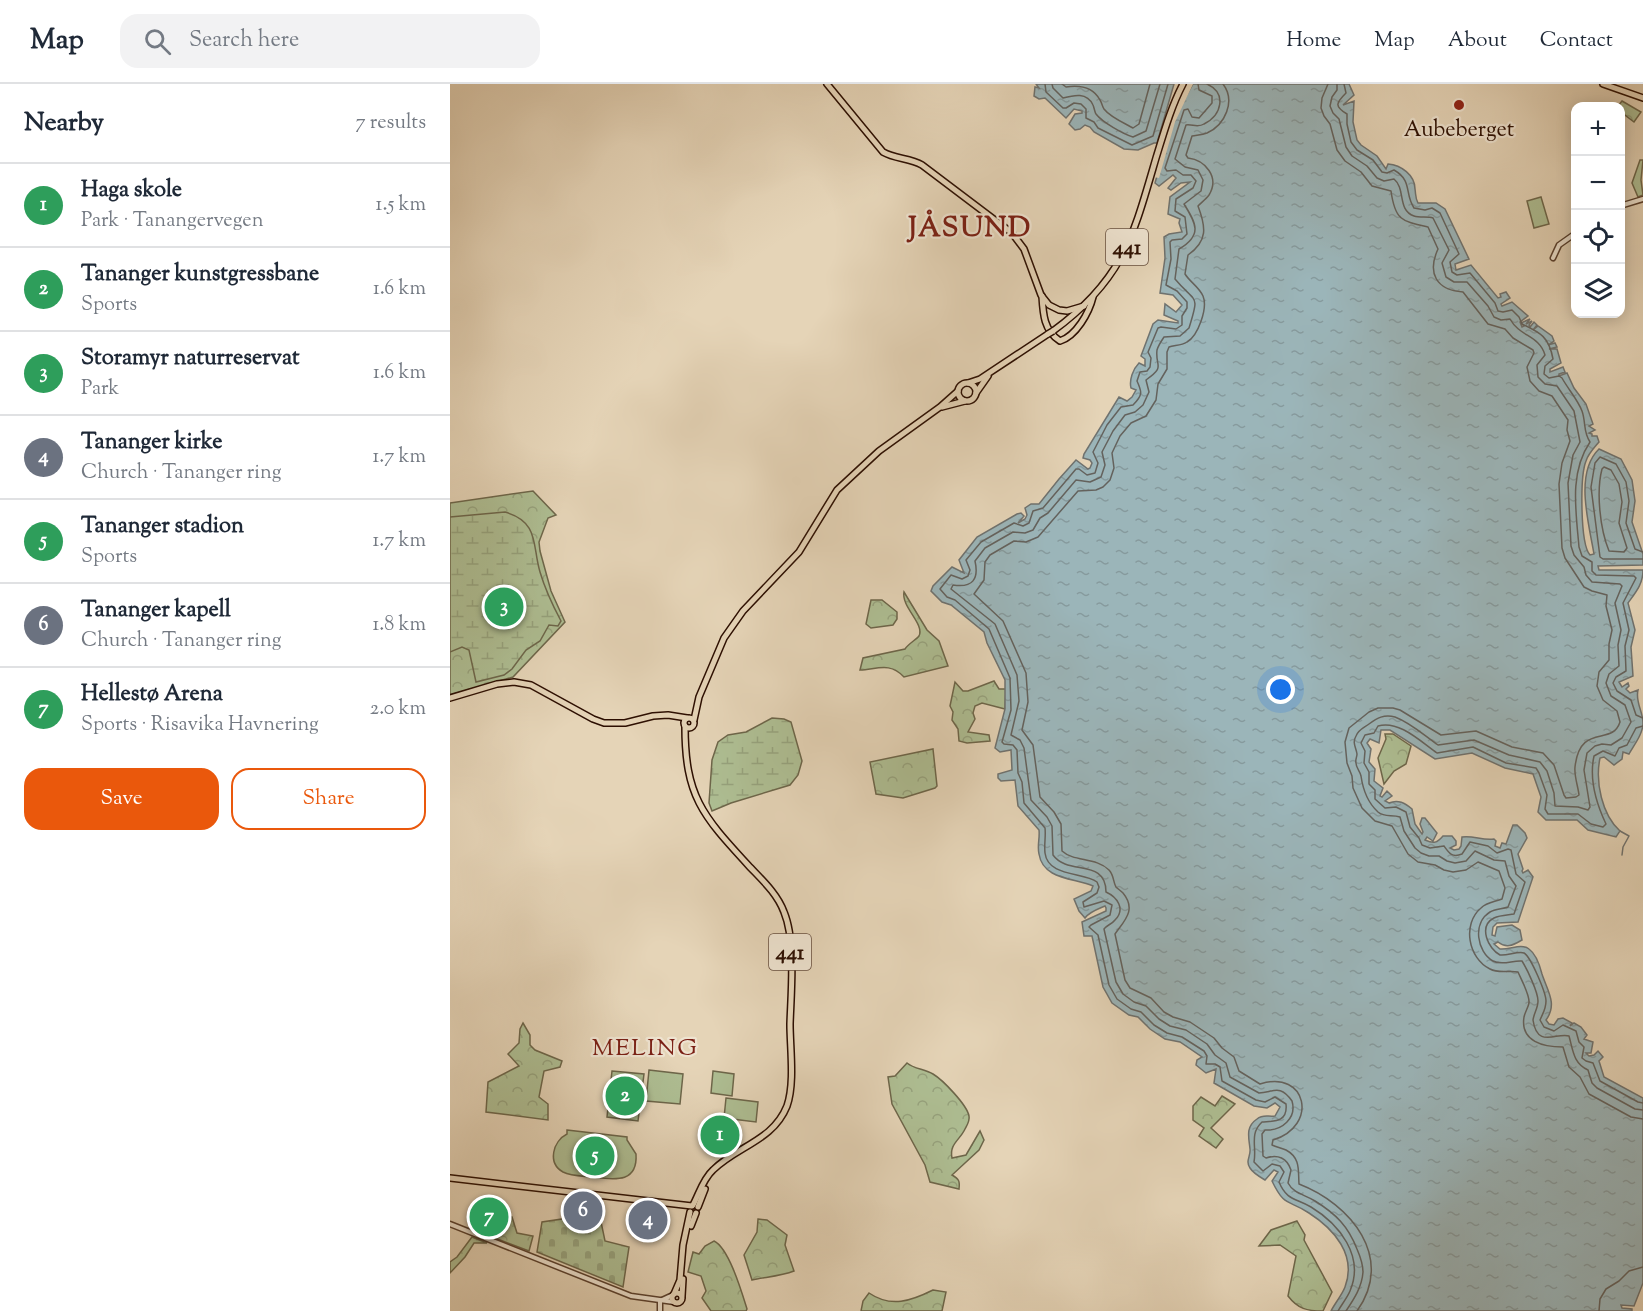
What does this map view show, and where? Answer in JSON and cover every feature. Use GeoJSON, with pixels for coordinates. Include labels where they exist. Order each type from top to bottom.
{"type":"FeatureCollection","features":[{"type":"Feature","properties":{"kind":"main road"},"geometry":{"type":"LineString","coordinates":[[827,84],[884,152],[922,165],[1012,233],[1026,253],[1041,295],[1042,312],[1055,338],[1063,341],[1083,320],[1093,296]]}},
{"type":"Feature","properties":{"kind":"main road","name":"441"},"geometry":{"type":"LineString","coordinates":[[679,1311],[674,1298],[680,1280],[683,1245],[693,1209],[709,1180],[734,1156],[770,1130],[782,1115],[789,1098],[791,1077],[789,930],[781,905],[772,891],[720,834],[699,804],[688,777],[687,726],[717,650],[731,627],[799,552],[837,490],[855,472],[879,451],[940,407],[958,391],[960,386],[975,381],[996,369],[1050,333],[1093,296],[1116,267],[1131,239],[1167,123],[1183,84]]}},
{"type":"Feature","properties":{"kind":"main road"},"geometry":{"type":"LineString","coordinates":[[1603,84],[1643,98]]}},
{"type":"Feature","properties":{"kind":"main road"},"geometry":{"type":"LineString","coordinates":[[1041,295],[1051,306],[1067,311],[1084,306]]}},
{"type":"Feature","properties":{"kind":"main road"},"geometry":{"type":"LineString","coordinates":[[1042,312],[1049,314],[1051,306]]}},
{"type":"Feature","properties":{"kind":"main road","name":"441"},"geometry":{"type":"LineString","coordinates":[[940,407],[973,399],[984,380],[996,369]]}},
{"type":"Feature","properties":{"kind":"main road"},"geometry":{"type":"LineString","coordinates":[[968,383],[975,388],[976,393]]}},
{"type":"Feature","properties":{"kind":"main road"},"geometry":{"type":"LineString","coordinates":[[958,391],[959,396],[965,401]]}},
{"type":"Feature","properties":{"kind":"main road"},"geometry":{"type":"LineString","coordinates":[[450,698],[497,684],[514,682],[531,685],[604,723],[625,723],[646,717],[662,716],[690,719]]}},
{"type":"Feature","properties":{"kind":"main road"},"geometry":{"type":"LineString","coordinates":[[662,716],[687,726]]}},
{"type":"Feature","properties":{"kind":"main road","name":"441"},"geometry":{"type":"LineString","coordinates":[[687,726],[694,725],[690,719]]}},
{"type":"Feature","properties":{"kind":"main road"},"geometry":{"type":"LineString","coordinates":[[450,1178],[693,1209]]}},
{"type":"Feature","properties":{"kind":"main road","name":"441"},"geometry":{"type":"LineString","coordinates":[[679,1311],[686,1245],[693,1209]]}},
{"type":"Feature","properties":{"kind":"main road"},"geometry":{"type":"LineString","coordinates":[[674,1298],[677,1293],[682,1297]]}},
{"type":"Feature","properties":{"kind":"street"},"geometry":{"type":"LineString","coordinates":[[1625,204],[1643,199]]}},
{"type":"Feature","properties":{"kind":"street"},"geometry":{"type":"LineString","coordinates":[[1553,258],[1559,245],[1571,236]]}},
{"type":"Feature","properties":{"kind":"street"},"geometry":{"type":"LineString","coordinates":[[450,1224],[631,1296],[660,1301],[674,1298]]}},
{"type":"Feature","properties":{"kind":"street"},"geometry":{"type":"LineString","coordinates":[[660,1301],[660,1311]]}},
{"type":"Feature","properties":{"kind":"green space"},"geometry":{"type":"Polygon","coordinates":[[[1625,103],[1641,112],[1634,122],[1625,115],[1625,103]]]}},
{"type":"Feature","properties":{"kind":"green space"},"geometry":{"type":"Polygon","coordinates":[[[1640,160],[1643,160],[1641,180],[1643,195],[1638,197],[1632,183],[1640,160]]]}},
{"type":"Feature","properties":{"kind":"green space"},"geometry":{"type":"Polygon","coordinates":[[[1541,197],[1549,224],[1534,228],[1527,201],[1541,197]]]}},
{"type":"Feature","properties":{"kind":"green space"},"geometry":{"type":"Polygon","coordinates":[[[533,491],[556,515],[548,518],[539,542],[551,591],[565,622],[513,677],[450,695],[450,503],[533,491]]]}},
{"type":"Feature","properties":{"kind":"green space"},"geometry":{"type":"Polygon","coordinates":[[[505,512],[524,522],[533,536],[542,578],[561,621],[558,626],[549,625],[540,641],[526,650],[512,669],[504,675],[476,682],[469,650],[462,647],[450,652],[450,517],[505,512]]]}},
{"type":"Feature","properties":{"kind":"green space"},"geometry":{"type":"Polygon","coordinates":[[[904,592],[927,630],[939,641],[948,666],[904,677],[889,668],[860,670],[863,658],[905,649],[919,636],[919,626],[906,604],[904,592]]]}},
{"type":"Feature","properties":{"kind":"green space"},"geometry":{"type":"Polygon","coordinates":[[[871,600],[882,600],[897,612],[897,619],[893,625],[871,628],[866,624],[871,600]]]}},
{"type":"Feature","properties":{"kind":"green space"},"geometry":{"type":"Polygon","coordinates":[[[994,681],[999,689],[1006,689],[1005,709],[982,703],[975,706],[973,713],[975,719],[968,732],[989,735],[990,741],[967,743],[959,741],[958,729],[952,720],[953,712],[950,706],[955,682],[963,691],[968,691],[994,681]]]}},
{"type":"Feature","properties":{"kind":"green space"},"geometry":{"type":"Polygon","coordinates":[[[772,718],[791,722],[802,761],[798,775],[790,785],[712,811],[709,803],[712,760],[718,742],[728,735],[746,732],[772,718]]]}},
{"type":"Feature","properties":{"kind":"green space"},"geometry":{"type":"Polygon","coordinates":[[[1385,734],[1393,734],[1411,746],[1406,764],[1394,771],[1384,784],[1378,758],[1386,739],[1385,734]]]}},
{"type":"Feature","properties":{"kind":"green space"},"geometry":{"type":"Polygon","coordinates":[[[933,749],[937,786],[935,788],[903,798],[876,794],[870,762],[933,749]]]}},
{"type":"Feature","properties":{"kind":"green space"},"geometry":{"type":"Polygon","coordinates":[[[523,1023],[530,1035],[530,1045],[535,1050],[562,1061],[560,1067],[544,1071],[539,1097],[548,1104],[548,1120],[486,1112],[488,1082],[519,1066],[508,1054],[519,1043],[523,1023]]]}},
{"type":"Feature","properties":{"kind":"green space"},"geometry":{"type":"Polygon","coordinates":[[[907,1063],[937,1077],[954,1093],[967,1111],[969,1121],[953,1146],[952,1158],[966,1155],[980,1131],[984,1140],[979,1150],[952,1175],[959,1181],[959,1189],[930,1182],[925,1165],[892,1104],[888,1077],[895,1076],[907,1063]]]}},
{"type":"Feature","properties":{"kind":"green space"},"geometry":{"type":"Polygon","coordinates":[[[649,1070],[683,1074],[680,1104],[646,1101],[649,1070]]]}},
{"type":"Feature","properties":{"kind":"green space"},"geometry":{"type":"Polygon","coordinates":[[[612,1071],[644,1074],[638,1121],[607,1117],[612,1071]]]}},
{"type":"Feature","properties":{"kind":"green space"},"geometry":{"type":"Polygon","coordinates":[[[713,1071],[734,1074],[732,1096],[711,1093],[713,1071]]]}},
{"type":"Feature","properties":{"kind":"green space"},"geometry":{"type":"Polygon","coordinates":[[[1222,1096],[1235,1104],[1211,1128],[1223,1139],[1216,1148],[1199,1136],[1204,1128],[1193,1120],[1193,1106],[1201,1097],[1215,1106],[1222,1096]]]}},
{"type":"Feature","properties":{"kind":"green space"},"geometry":{"type":"Polygon","coordinates":[[[726,1098],[758,1102],[756,1122],[724,1118],[726,1098]]]}},
{"type":"Feature","properties":{"kind":"green space"},"geometry":{"type":"Polygon","coordinates":[[[716,1127],[724,1127],[730,1133],[730,1141],[724,1147],[716,1147],[710,1141],[710,1133],[716,1127]]]}},
{"type":"Feature","properties":{"kind":"green space"},"geometry":{"type":"Polygon","coordinates":[[[567,1130],[627,1137],[636,1154],[633,1171],[622,1178],[615,1179],[577,1176],[563,1172],[555,1163],[554,1152],[558,1142],[567,1134],[567,1130]]]}},
{"type":"Feature","properties":{"kind":"green space"},"geometry":{"type":"Polygon","coordinates":[[[596,1198],[605,1241],[629,1247],[623,1287],[537,1252],[542,1222],[575,1217],[573,1200],[596,1198]]]}},
{"type":"Feature","properties":{"kind":"green space"},"geometry":{"type":"Polygon","coordinates":[[[501,1216],[512,1217],[517,1233],[533,1236],[529,1251],[469,1228],[500,1230],[501,1216]]]}},
{"type":"Feature","properties":{"kind":"green space"},"geometry":{"type":"Polygon","coordinates":[[[758,1219],[767,1220],[787,1235],[785,1245],[794,1271],[752,1280],[744,1255],[757,1232],[758,1219]]]}},
{"type":"Feature","properties":{"kind":"green space"},"geometry":{"type":"Polygon","coordinates":[[[1297,1221],[1305,1235],[1304,1240],[1332,1292],[1323,1311],[1303,1308],[1295,1304],[1288,1296],[1296,1256],[1280,1245],[1259,1246],[1271,1230],[1297,1221]]]}},
{"type":"Feature","properties":{"kind":"green space"},"geometry":{"type":"Polygon","coordinates":[[[472,1237],[487,1243],[474,1243],[450,1273],[450,1262],[457,1257],[472,1237]]]}},
{"type":"Feature","properties":{"kind":"green space"},"geometry":{"type":"Polygon","coordinates":[[[714,1241],[720,1245],[730,1261],[746,1311],[711,1311],[702,1298],[706,1291],[701,1276],[688,1272],[693,1252],[699,1254],[705,1246],[714,1241]]]}},
{"type":"Feature","properties":{"kind":"green space"},"geometry":{"type":"Polygon","coordinates":[[[933,1290],[946,1292],[942,1311],[861,1311],[863,1301],[869,1293],[877,1298],[893,1302],[909,1300],[933,1290]]]}},
{"type":"Feature","properties":{"kind":"water"},"geometry":{"type":"Polygon","coordinates":[[[1036,84],[1174,84],[1157,143],[1138,150],[1124,149],[1085,125],[1075,130],[1069,124],[1075,114],[1082,113],[1082,111],[1074,109],[1066,118],[1045,98],[1039,99],[1034,96],[1035,87],[1039,88],[1036,84]]]}},
{"type":"Feature","properties":{"kind":"water"},"geometry":{"type":"Polygon","coordinates":[[[1193,84],[1349,84],[1354,95],[1343,105],[1354,101],[1353,122],[1357,140],[1377,156],[1386,169],[1388,164],[1393,165],[1410,175],[1418,203],[1436,203],[1445,209],[1469,259],[1455,264],[1456,270],[1471,265],[1498,298],[1501,297],[1500,294],[1506,292],[1510,298],[1501,304],[1502,306],[1512,302],[1528,316],[1520,322],[1522,327],[1524,326],[1521,323],[1530,319],[1526,324],[1532,321],[1530,327],[1534,322],[1537,325],[1533,330],[1538,326],[1552,336],[1554,341],[1548,345],[1555,343],[1557,347],[1549,349],[1557,349],[1561,363],[1550,369],[1550,372],[1563,367],[1565,372],[1559,376],[1567,373],[1574,388],[1586,404],[1593,424],[1589,426],[1595,430],[1589,433],[1597,436],[1599,442],[1587,458],[1583,480],[1584,538],[1590,555],[1594,554],[1585,499],[1585,485],[1591,459],[1599,449],[1621,459],[1632,480],[1635,501],[1632,522],[1643,554],[1643,565],[1598,566],[1599,570],[1643,570],[1640,584],[1628,603],[1635,630],[1631,647],[1633,676],[1619,682],[1622,687],[1628,683],[1629,686],[1626,689],[1630,693],[1638,690],[1643,727],[1629,754],[1623,752],[1622,759],[1614,765],[1604,757],[1600,758],[1599,767],[1601,798],[1609,816],[1620,831],[1616,837],[1588,830],[1577,820],[1546,820],[1538,812],[1541,797],[1533,774],[1505,768],[1472,753],[1435,759],[1390,730],[1381,730],[1379,743],[1370,739],[1367,743],[1371,749],[1369,762],[1375,769],[1374,781],[1383,788],[1380,796],[1382,797],[1387,791],[1392,796],[1385,801],[1401,802],[1412,809],[1415,824],[1422,834],[1420,824],[1422,818],[1425,818],[1437,833],[1433,841],[1427,837],[1425,840],[1435,842],[1443,836],[1452,836],[1456,845],[1450,848],[1454,850],[1461,846],[1462,837],[1494,839],[1495,846],[1500,848],[1502,843],[1506,844],[1513,825],[1517,825],[1525,833],[1527,838],[1518,854],[1523,873],[1528,870],[1533,877],[1518,922],[1497,923],[1493,927],[1492,935],[1495,936],[1497,927],[1512,925],[1520,930],[1522,940],[1510,945],[1498,942],[1494,944],[1500,949],[1526,947],[1531,951],[1539,964],[1550,997],[1551,1008],[1546,1020],[1549,1024],[1554,1025],[1558,1019],[1563,1018],[1572,1023],[1570,1026],[1574,1023],[1581,1027],[1587,1035],[1584,1039],[1593,1042],[1591,1053],[1586,1053],[1589,1056],[1598,1051],[1603,1057],[1599,1061],[1604,1077],[1643,1098],[1643,1283],[1634,1306],[1621,1305],[1622,1308],[1632,1309],[1632,1311],[1331,1311],[1344,1290],[1348,1275],[1348,1264],[1341,1244],[1318,1219],[1287,1202],[1280,1195],[1272,1181],[1278,1172],[1274,1170],[1265,1180],[1251,1170],[1248,1161],[1249,1133],[1253,1122],[1259,1117],[1275,1116],[1280,1107],[1275,1103],[1267,1108],[1254,1106],[1214,1083],[1216,1069],[1206,1073],[1196,1065],[1197,1060],[1202,1057],[1180,1042],[1165,1039],[1138,1017],[1129,1015],[1112,1003],[1103,987],[1092,936],[1084,936],[1082,922],[1106,911],[1106,908],[1105,906],[1085,918],[1074,899],[1091,891],[1093,886],[1061,877],[1047,869],[1042,863],[1038,851],[1039,830],[1018,806],[1015,780],[1001,781],[998,778],[998,774],[1012,770],[1011,750],[1000,752],[995,748],[1005,709],[1005,680],[984,632],[951,605],[942,602],[931,591],[952,567],[964,573],[959,560],[977,537],[1017,514],[1021,513],[1024,516],[1018,523],[1025,519],[1027,515],[1025,508],[1031,504],[1039,504],[1076,460],[1088,469],[1090,468],[1092,463],[1083,458],[1084,454],[1119,397],[1127,401],[1136,390],[1131,388],[1131,378],[1139,363],[1145,366],[1145,359],[1141,356],[1153,324],[1158,320],[1178,323],[1164,315],[1165,304],[1176,312],[1182,305],[1173,295],[1160,293],[1165,258],[1164,237],[1182,232],[1180,219],[1168,214],[1170,197],[1190,182],[1181,183],[1171,190],[1168,188],[1176,178],[1173,175],[1159,186],[1155,183],[1173,119],[1193,84]]]}},
{"type":"Feature","properties":{"kind":"pier"},"geometry":{"type":"Polygon","coordinates":[[[1190,84],[1193,84],[1175,122],[1159,178],[1153,177],[1170,119],[1190,84]]]}},
{"type":"Feature","properties":{"kind":"waterway"},"geometry":{"type":"LineString","coordinates":[[1620,831],[1629,836],[1623,847],[1622,855]]}},
{"type":"Feature","properties":{"kind":"place","name":"Aubeberget"},"geometry":{"type":"Point","coordinates":[1459,105]}},
{"type":"Feature","properties":{"kind":"place","name":"Storamyr naturreservat"},"geometry":{"type":"Point","coordinates":[504,607]}},
{"type":"Feature","properties":{"kind":"place","name":"Tananger kunstgressbane"},"geometry":{"type":"Point","coordinates":[625,1096]}},
{"type":"Feature","properties":{"kind":"place","name":"Haga skole"},"geometry":{"type":"Point","coordinates":[720,1135]}},
{"type":"Feature","properties":{"kind":"place","name":"Tananger stadion"},"geometry":{"type":"Point","coordinates":[595,1156]}},
{"type":"Feature","properties":{"kind":"place","name":"Tananger kapell"},"geometry":{"type":"Point","coordinates":[583,1211]}},
{"type":"Feature","properties":{"kind":"place","name":"Hellestø Arena"},"geometry":{"type":"Point","coordinates":[489,1217]}},
{"type":"Feature","properties":{"kind":"place","name":"Tananger kirke"},"geometry":{"type":"Point","coordinates":[648,1220]}},
{"type":"Feature","properties":{"kind":"district","name":"JÅSUND"},"geometry":{"type":"Point","coordinates":[970,226]}},
{"type":"Feature","properties":{"kind":"district","name":"MELING"},"geometry":{"type":"Point","coordinates":[645,1047]}}]}
